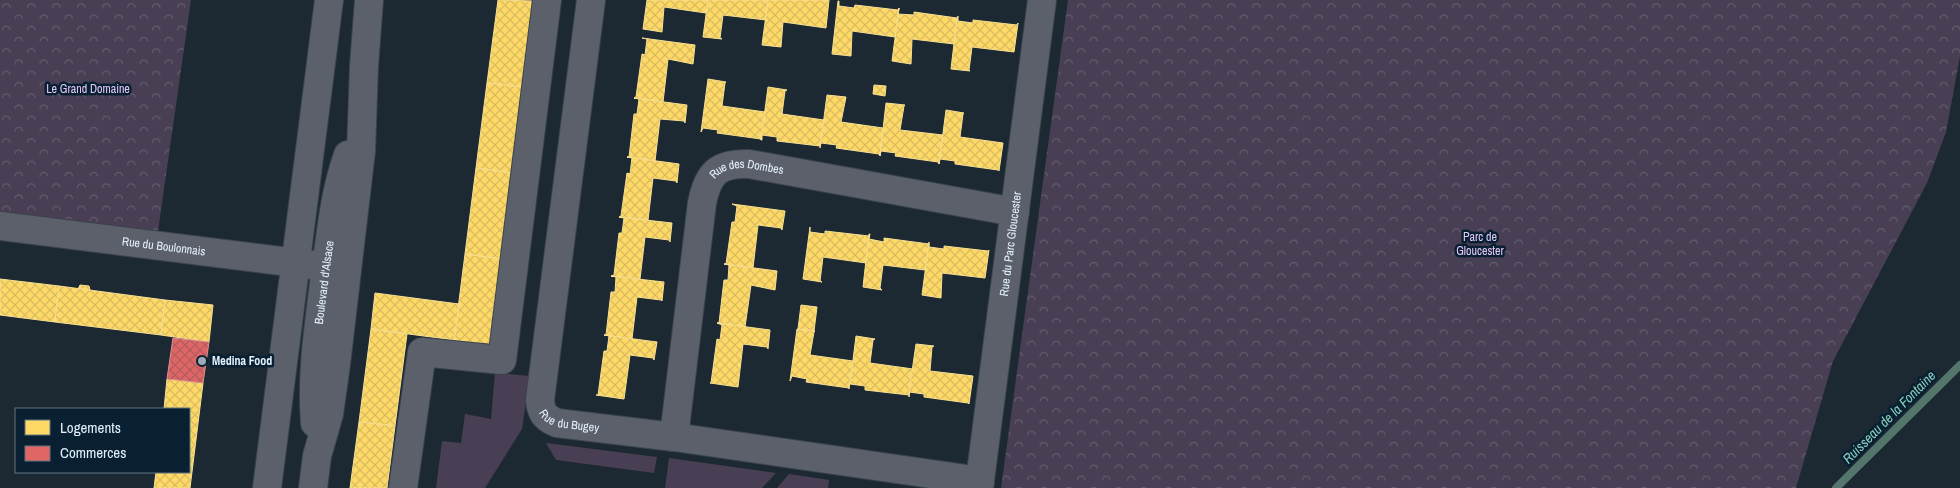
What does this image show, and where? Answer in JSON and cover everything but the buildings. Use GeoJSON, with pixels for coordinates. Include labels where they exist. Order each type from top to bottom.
{"type":"FeatureCollection","features":[{"type":"Feature","properties":{"kind":"street"},"geometry":{"type":"LineString","coordinates":[[267,488],[329,0]]}},
{"type":"Feature","properties":{"kind":"street","name":"Boulevard d'Alsace"},"geometry":{"type":"LineString","coordinates":[[313,488],[317,456],[329,414],[361,150],[366,23],[370,0]]}},
{"type":"Feature","properties":{"kind":"street"},"geometry":{"type":"LineString","coordinates":[[403,488],[422,352],[502,360],[547,0]]}},
{"type":"Feature","properties":{"kind":"street","name":"Rue du Bugey"},"geometry":{"type":"LineString","coordinates":[[591,0],[541,392],[541,409],[548,419],[556,423],[674,437],[980,484]]}},
{"type":"Feature","properties":{"kind":"street","name":"Rue du Parc Gloucester"},"geometry":{"type":"LineString","coordinates":[[980,484],[1042,0]]}},
{"type":"Feature","properties":{"kind":"street","name":"Boulevard d'Alsace"},"geometry":{"type":"LineString","coordinates":[[317,456],[313,398],[315,357],[326,267],[337,191],[362,113]]}},
{"type":"Feature","properties":{"kind":"street","name":"Rue des Dombes"},"geometry":{"type":"LineString","coordinates":[[674,437],[702,203],[708,182],[713,174],[721,168],[749,164],[1015,212]]}},
{"type":"Feature","properties":{"kind":"street","name":"Rue du Boulonnais"},"geometry":{"type":"LineString","coordinates":[[0,226],[326,267]]}},
{"type":"Feature","properties":{"kind":"green space","name":"Le Grand Domaine"},"geometry":{"type":"Polygon","coordinates":[[[0,0],[191,0],[156,245],[0,226],[0,0]]]}},
{"type":"Feature","properties":{"kind":"green space","name":"Parc de Gloucester"},"geometry":{"type":"Polygon","coordinates":[[[1068,0],[1960,0],[1960,56],[1946,132],[1927,183],[1833,361],[1796,488],[1001,488],[1068,0]]]}},
{"type":"Feature","properties":{"kind":"green space"},"geometry":{"type":"Polygon","coordinates":[[[495,373],[530,376],[522,429],[485,488],[436,488],[442,441],[461,443],[465,414],[491,419],[495,373]]]}},
{"type":"Feature","properties":{"kind":"green space"},"geometry":{"type":"Polygon","coordinates":[[[546,443],[657,457],[654,473],[556,460],[546,443]]]}},
{"type":"Feature","properties":{"kind":"green space"},"geometry":{"type":"Polygon","coordinates":[[[669,458],[776,473],[762,488],[665,488],[669,458]]]}},
{"type":"Feature","properties":{"kind":"green space"},"geometry":{"type":"Polygon","coordinates":[[[789,474],[829,480],[828,488],[777,488],[789,474]]]}},
{"type":"Feature","properties":{"kind":"waterway","name":"Ruisseau de la Fontaine"},"geometry":{"type":"LineString","coordinates":[[1836,488],[1960,365]]}},
{"type":"Feature","properties":{"kind":"place","name":"Medina Food"},"geometry":{"type":"Point","coordinates":[202,361]}}]}
